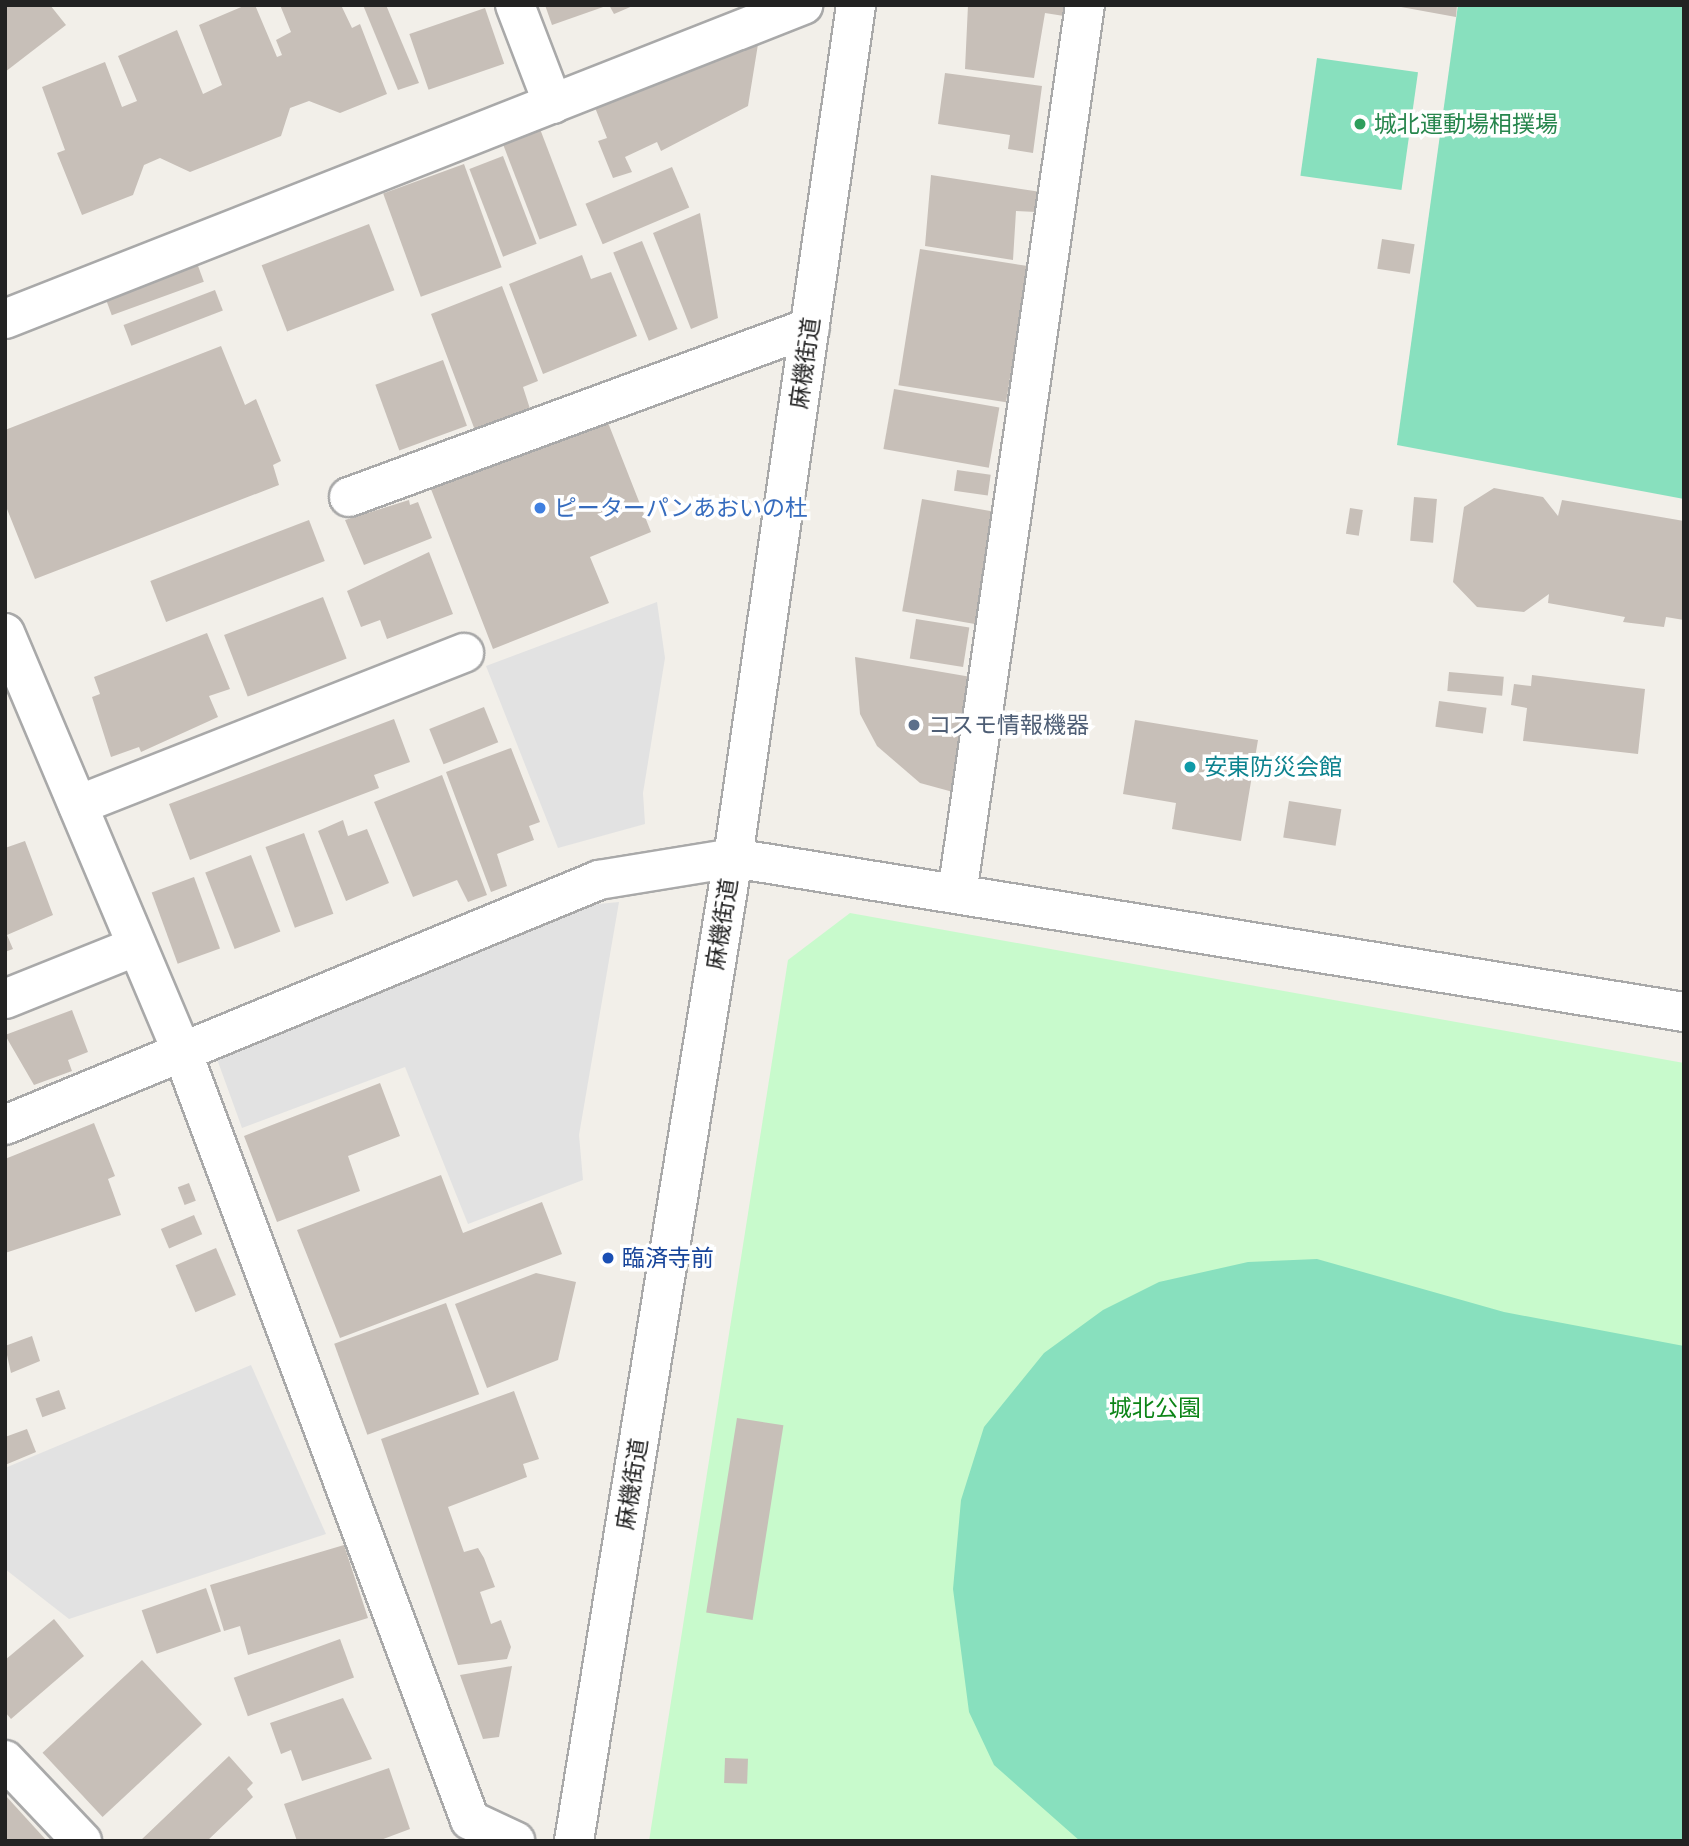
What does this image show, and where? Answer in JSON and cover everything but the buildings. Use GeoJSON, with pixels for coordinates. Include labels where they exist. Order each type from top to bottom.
{"type":"FeatureCollection","features":[{"type":"Feature","properties":{"kind":"street"},"geometry":{"type":"LineString","coordinates":[[515,5],[553,104]]}},
{"type":"Feature","properties":{"kind":"street"},"geometry":{"type":"LineString","coordinates":[[5,319],[803,5]]}},
{"type":"Feature","properties":{"kind":"street","name":"麻機街道"},"geometry":{"type":"LineString","coordinates":[[574,1841],[733,858],[856,5]]}},
{"type":"Feature","properties":{"kind":"street"},"geometry":{"type":"LineString","coordinates":[[957,894],[1085,5]]}},
{"type":"Feature","properties":{"kind":"street"},"geometry":{"type":"LineString","coordinates":[[349,497],[810,327]]}},
{"type":"Feature","properties":{"kind":"street"},"geometry":{"type":"LineString","coordinates":[[5,633],[183,1054],[470,1820],[515,1841]]}},
{"type":"Feature","properties":{"kind":"street"},"geometry":{"type":"LineString","coordinates":[[78,805],[464,653]]}},
{"type":"Feature","properties":{"kind":"street"},"geometry":{"type":"LineString","coordinates":[[5,1125],[183,1054],[599,880],[733,858],[1684,1012]]}},
{"type":"Feature","properties":{"kind":"street"},"geometry":{"type":"LineString","coordinates":[[5,999],[137,946]]}},
{"type":"Feature","properties":{"kind":"street"},"geometry":{"type":"LineString","coordinates":[[5,1760],[82,1841]]}},
{"type":"Feature","properties":{"kind":"green space"},"geometry":{"type":"Polygon","coordinates":[[[1458,5],[1684,5],[1684,499],[1397,445],[1458,5]]]}},
{"type":"Feature","properties":{"kind":"green space","name":"城北運動場相撲場"},"geometry":{"type":"Polygon","coordinates":[[[1317,58],[1418,72],[1401,190],[1300,176],[1317,58]]]}},
{"type":"Feature","properties":{"kind":"green space","name":"城北公園"},"geometry":{"type":"Polygon","coordinates":[[[850,913],[1684,1063],[1684,1841],[649,1841],[788,960],[850,913]]]}},
{"type":"Feature","properties":{"kind":"green space"},"geometry":{"type":"Polygon","coordinates":[[[1317,1259],[1504,1312],[1684,1346],[1684,1841],[1080,1841],[994,1765],[969,1712],[953,1589],[961,1500],[984,1427],[1044,1353],[1103,1310],[1159,1282],[1248,1262],[1317,1259]]]}},
{"type":"Feature","properties":{"kind":"shaded area"},"geometry":{"type":"Polygon","coordinates":[[[657,602],[665,658],[643,793],[645,824],[558,848],[486,666],[657,602]]]}},
{"type":"Feature","properties":{"kind":"shaded area"},"geometry":{"type":"Polygon","coordinates":[[[619,902],[579,1135],[583,1180],[468,1224],[405,1067],[242,1128],[217,1059],[588,905],[619,902]]]}},
{"type":"Feature","properties":{"kind":"shaded area"},"geometry":{"type":"Polygon","coordinates":[[[251,1365],[326,1534],[69,1619],[5,1569],[5,1468],[251,1365]]]}},
{"type":"Feature","properties":{"kind":"place","name":"城北運動場相撲場"},"geometry":{"type":"Point","coordinates":[1360,124]}},
{"type":"Feature","properties":{"kind":"place","name":"ピーターパンあおいの杜"},"geometry":{"type":"Point","coordinates":[540,508]}},
{"type":"Feature","properties":{"kind":"place","name":"コスモ情報機器"},"geometry":{"type":"Point","coordinates":[914,725]}},
{"type":"Feature","properties":{"kind":"place","name":"安東防災会館"},"geometry":{"type":"Point","coordinates":[1190,767]}},
{"type":"Feature","properties":{"kind":"place","name":"臨済寺前"},"geometry":{"type":"Point","coordinates":[608,1258]}}]}
